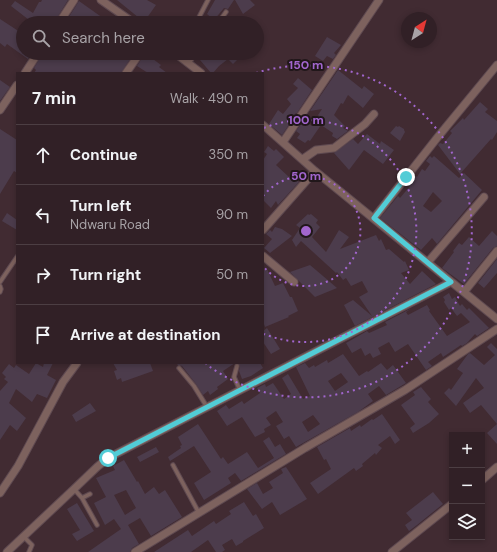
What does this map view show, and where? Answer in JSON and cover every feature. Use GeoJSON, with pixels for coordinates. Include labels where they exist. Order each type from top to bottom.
{"type":"FeatureCollection","features":[{"type":"Feature","properties":{"kind":"street"},"geometry":{"type":"LineString","coordinates":[[64,16],[74,0]]}},
{"type":"Feature","properties":{"kind":"street"},"geometry":{"type":"LineString","coordinates":[[101,0],[110,3],[126,16]]}},
{"type":"Feature","properties":{"kind":"street"},"geometry":{"type":"LineString","coordinates":[[283,142],[379,0]]}},
{"type":"Feature","properties":{"kind":"street"},"geometry":{"type":"LineString","coordinates":[[26,72],[33,60]]}},
{"type":"Feature","properties":{"kind":"street"},"geometry":{"type":"LineString","coordinates":[[127,72],[135,60]]}},
{"type":"Feature","properties":{"kind":"street"},"geometry":{"type":"LineString","coordinates":[[185,60],[200,72]]}},
{"type":"Feature","properties":{"kind":"street"},"geometry":{"type":"LineString","coordinates":[[374,218],[497,65]]}},
{"type":"Feature","properties":{"kind":"street"},"geometry":{"type":"LineString","coordinates":[[0,110],[16,86]]}},
{"type":"Feature","properties":{"kind":"street"},"geometry":{"type":"LineString","coordinates":[[303,160],[316,150],[334,148],[365,124],[374,114]]}},
{"type":"Feature","properties":{"kind":"street"},"geometry":{"type":"LineString","coordinates":[[264,126],[315,171],[497,319]]}},
{"type":"Feature","properties":{"kind":"street"},"geometry":{"type":"LineString","coordinates":[[264,229],[315,171]]}},
{"type":"Feature","properties":{"kind":"street"},"geometry":{"type":"LineString","coordinates":[[428,262],[484,196]]}},
{"type":"Feature","properties":{"kind":"street"},"geometry":{"type":"LineString","coordinates":[[464,292],[497,251]]}},
{"type":"Feature","properties":{"kind":"street"},"geometry":{"type":"LineString","coordinates":[[264,257],[294,282]]}},
{"type":"Feature","properties":{"kind":"street"},"geometry":{"type":"LineString","coordinates":[[7,552],[74,490],[97,466],[108,458],[451,282]]}},
{"type":"Feature","properties":{"kind":"street"},"geometry":{"type":"LineString","coordinates":[[135,552],[305,448],[405,390],[497,329]]}},
{"type":"Feature","properties":{"kind":"street"},"geometry":{"type":"LineString","coordinates":[[0,493],[18,466],[64,382],[76,364]]}},
{"type":"Feature","properties":{"kind":"street"},"geometry":{"type":"LineString","coordinates":[[485,477],[497,467]]}},
{"type":"Feature","properties":{"kind":"street"},"geometry":{"type":"LineString","coordinates":[[392,552],[449,506]]}},
{"type":"Feature","properties":{"kind":"lane"},"geometry":{"type":"LineString","coordinates":[[200,16],[208,0]]}},
{"type":"Feature","properties":{"kind":"lane"},"geometry":{"type":"LineString","coordinates":[[223,16],[226,12]]}},
{"type":"Feature","properties":{"kind":"lane"},"geometry":{"type":"LineString","coordinates":[[0,282],[16,258]]}},
{"type":"Feature","properties":{"kind":"lane"},"geometry":{"type":"LineString","coordinates":[[0,286],[0,292]]}},
{"type":"Feature","properties":{"kind":"lane"},"geometry":{"type":"LineString","coordinates":[[237,366],[234,377],[240,390]]}},
{"type":"Feature","properties":{"kind":"lane"},"geometry":{"type":"LineString","coordinates":[[179,368],[194,386],[207,407]]}},
{"type":"Feature","properties":{"kind":"lane"},"geometry":{"type":"LineString","coordinates":[[172,465],[199,513]]}},
{"type":"Feature","properties":{"kind":"lane"},"geometry":{"type":"LineString","coordinates":[[74,490],[82,498],[97,525]]}},
{"type":"Feature","properties":{"kind":"lane"},"geometry":{"type":"LineString","coordinates":[[82,498],[90,494]]}},
{"type":"Feature","properties":{"kind":"lane"},"geometry":{"type":"LineString","coordinates":[[23,536],[32,545],[29,552]]}},
{"type":"Feature","properties":{"kind":"building"},"geometry":{"type":"Polygon","coordinates":[[[42,0],[68,0],[58,16],[24,16],[11,6],[15,1],[33,13],[39,2],[42,0]]]}},
{"type":"Feature","properties":{"kind":"building"},"geometry":{"type":"Polygon","coordinates":[[[117,0],[147,0],[156,5],[148,16],[137,16],[117,0]]]}},
{"type":"Feature","properties":{"kind":"building"},"geometry":{"type":"Polygon","coordinates":[[[215,0],[234,0],[228,9],[224,8],[217,16],[209,16],[207,14],[215,0]]]}},
{"type":"Feature","properties":{"kind":"building"},"geometry":{"type":"Polygon","coordinates":[[[235,0],[250,0],[255,5],[243,14],[235,0]]]}},
{"type":"Feature","properties":{"kind":"building"},"geometry":{"type":"Polygon","coordinates":[[[79,1],[100,16],[69,16],[79,1]]]}},
{"type":"Feature","properties":{"kind":"building"},"geometry":{"type":"Polygon","coordinates":[[[0,19],[16,29],[16,50],[7,44],[5,47],[0,43],[0,19]]]}},
{"type":"Feature","properties":{"kind":"building"},"geometry":{"type":"Polygon","coordinates":[[[327,37],[341,45],[334,53],[336,55],[333,59],[327,56],[323,61],[315,56],[327,37]]]}},
{"type":"Feature","properties":{"kind":"building"},"geometry":{"type":"Polygon","coordinates":[[[39,60],[129,60],[122,72],[35,72],[36,70],[34,68],[39,60]]]}},
{"type":"Feature","properties":{"kind":"building"},"geometry":{"type":"Polygon","coordinates":[[[141,60],[154,60],[161,65],[159,67],[166,72],[146,72],[137,66],[141,60]]]}},
{"type":"Feature","properties":{"kind":"building"},"geometry":{"type":"Polygon","coordinates":[[[200,60],[227,60],[214,72],[210,72],[200,60]]]}},
{"type":"Feature","properties":{"kind":"building"},"geometry":{"type":"Polygon","coordinates":[[[229,60],[237,60],[233,64],[229,60]]]}},
{"type":"Feature","properties":{"kind":"building"},"geometry":{"type":"Polygon","coordinates":[[[338,70],[362,89],[364,86],[374,94],[363,108],[348,95],[343,104],[341,103],[334,115],[345,126],[343,128],[348,131],[337,139],[332,136],[333,133],[321,125],[310,141],[308,140],[305,143],[297,138],[300,134],[296,131],[304,120],[312,126],[319,116],[318,115],[322,109],[310,111],[338,70]]]}},
{"type":"Feature","properties":{"kind":"building"},"geometry":{"type":"Polygon","coordinates":[[[298,78],[312,90],[297,113],[295,113],[296,114],[282,135],[269,124],[278,110],[283,114],[291,104],[287,99],[298,88],[293,84],[298,78]]]}},
{"type":"Feature","properties":{"kind":"building"},"geometry":{"type":"Polygon","coordinates":[[[0,80],[10,87],[0,101],[0,80]]]}},
{"type":"Feature","properties":{"kind":"building"},"geometry":{"type":"Polygon","coordinates":[[[480,102],[488,109],[485,112],[497,121],[497,132],[492,140],[491,139],[460,174],[438,145],[440,143],[443,144],[452,133],[450,131],[463,118],[464,120],[480,102]]]}},
{"type":"Feature","properties":{"kind":"building"},"geometry":{"type":"Polygon","coordinates":[[[396,126],[404,129],[405,132],[400,141],[390,133],[396,126]]]}},
{"type":"Feature","properties":{"kind":"building"},"geometry":{"type":"Polygon","coordinates":[[[0,129],[16,139],[16,172],[14,171],[0,194],[0,129]]]}},
{"type":"Feature","properties":{"kind":"building"},"geometry":{"type":"Polygon","coordinates":[[[367,134],[380,144],[381,141],[394,150],[383,164],[364,150],[349,170],[334,153],[353,139],[358,144],[367,134]]]}},
{"type":"Feature","properties":{"kind":"building"},"geometry":{"type":"Polygon","coordinates":[[[268,146],[274,151],[276,149],[284,157],[276,165],[289,177],[291,175],[299,182],[278,205],[276,201],[271,208],[264,201],[264,158],[267,154],[264,152],[268,146]]]}},
{"type":"Feature","properties":{"kind":"building"},"geometry":{"type":"Polygon","coordinates":[[[430,156],[432,158],[434,156],[459,178],[464,173],[482,190],[437,244],[432,238],[421,250],[380,218],[398,196],[400,198],[410,186],[408,185],[411,179],[416,176],[417,177],[422,169],[425,171],[430,164],[426,161],[430,156]],[[433,192],[423,206],[431,212],[442,201],[433,192]]]}},
{"type":"Feature","properties":{"kind":"building"},"geometry":{"type":"Polygon","coordinates":[[[7,213],[16,219],[16,229],[2,221],[7,213]]]}},
{"type":"Feature","properties":{"kind":"building"},"geometry":{"type":"Polygon","coordinates":[[[308,214],[311,214],[318,220],[316,223],[320,227],[312,237],[326,252],[339,230],[349,237],[340,249],[376,235],[379,241],[381,239],[386,250],[389,249],[404,262],[405,261],[409,270],[401,273],[410,284],[422,271],[436,284],[355,326],[344,305],[353,300],[372,316],[359,297],[368,292],[362,281],[351,286],[346,278],[343,280],[337,272],[336,273],[301,241],[296,247],[292,240],[300,228],[296,225],[308,214]]]}},
{"type":"Feature","properties":{"kind":"building"},"geometry":{"type":"Polygon","coordinates":[[[275,227],[282,229],[292,236],[270,253],[264,248],[272,239],[266,234],[270,230],[272,232],[275,227]]]}},
{"type":"Feature","properties":{"kind":"building"},"geometry":{"type":"Polygon","coordinates":[[[492,231],[497,236],[497,246],[493,248],[464,284],[442,268],[459,243],[462,245],[469,237],[479,246],[492,231]]]}},
{"type":"Feature","properties":{"kind":"building"},"geometry":{"type":"Polygon","coordinates":[[[497,259],[497,273],[484,288],[478,283],[497,259]]]}},
{"type":"Feature","properties":{"kind":"building"},"geometry":{"type":"Polygon","coordinates":[[[310,265],[337,288],[315,297],[290,272],[310,265]]]}},
{"type":"Feature","properties":{"kind":"building"},"geometry":{"type":"Polygon","coordinates":[[[267,269],[275,286],[283,283],[290,297],[292,297],[298,311],[288,316],[289,317],[265,327],[264,324],[264,270],[267,269]]]}},
{"type":"Feature","properties":{"kind":"building"},"geometry":{"type":"Polygon","coordinates":[[[449,293],[452,299],[455,297],[460,306],[462,304],[467,310],[469,308],[489,328],[477,336],[475,334],[467,343],[462,346],[461,345],[443,357],[441,353],[428,362],[432,366],[426,370],[408,344],[395,352],[389,342],[378,348],[381,354],[373,358],[370,353],[365,356],[361,348],[352,353],[346,343],[367,331],[369,333],[387,325],[385,322],[412,308],[406,312],[408,315],[427,305],[430,310],[429,311],[447,336],[470,322],[461,313],[457,316],[451,308],[449,310],[443,297],[449,293]]]}},
{"type":"Feature","properties":{"kind":"building"},"geometry":{"type":"Polygon","coordinates":[[[267,328],[280,349],[271,354],[264,344],[264,330],[267,328]]]}},
{"type":"Feature","properties":{"kind":"building"},"geometry":{"type":"Polygon","coordinates":[[[491,343],[497,349],[497,424],[481,405],[470,413],[463,403],[484,388],[476,378],[456,406],[444,393],[449,388],[451,390],[463,373],[457,369],[468,354],[470,353],[484,365],[495,355],[487,347],[491,343]]]}},
{"type":"Feature","properties":{"kind":"building"},"geometry":{"type":"Polygon","coordinates":[[[343,354],[359,376],[381,363],[387,370],[393,365],[406,383],[386,395],[379,386],[368,394],[373,401],[358,412],[296,447],[289,436],[284,439],[276,426],[283,422],[276,411],[266,418],[271,425],[264,429],[265,432],[255,437],[242,417],[227,426],[217,411],[226,405],[229,409],[242,401],[244,404],[260,393],[257,388],[265,384],[266,387],[273,383],[284,399],[291,394],[282,378],[288,374],[303,399],[310,396],[296,367],[305,363],[309,368],[314,365],[315,367],[327,360],[328,363],[343,354]],[[341,373],[328,381],[335,391],[348,382],[341,373]],[[313,415],[302,422],[308,432],[320,424],[313,415]]]}},
{"type":"Feature","properties":{"kind":"building"},"geometry":{"type":"Polygon","coordinates":[[[9,364],[14,368],[16,365],[29,374],[35,364],[43,367],[44,364],[52,364],[47,375],[56,380],[47,398],[37,394],[32,402],[16,389],[9,403],[26,418],[17,431],[10,425],[0,440],[0,391],[8,382],[4,379],[6,377],[2,373],[9,364]]]}},
{"type":"Feature","properties":{"kind":"building"},"geometry":{"type":"Polygon","coordinates":[[[114,364],[150,364],[153,371],[122,382],[121,378],[117,380],[114,371],[117,370],[114,364]]]}},
{"type":"Feature","properties":{"kind":"building"},"geometry":{"type":"Polygon","coordinates":[[[177,364],[234,364],[223,371],[228,379],[217,387],[218,389],[210,395],[208,391],[203,395],[182,366],[177,364]]]}},
{"type":"Feature","properties":{"kind":"building"},"geometry":{"type":"Polygon","coordinates":[[[239,364],[261,364],[263,368],[251,376],[242,379],[239,371],[240,366],[239,364]]]}},
{"type":"Feature","properties":{"kind":"building"},"geometry":{"type":"Polygon","coordinates":[[[421,387],[431,399],[428,402],[439,414],[429,423],[413,433],[410,428],[415,424],[401,405],[415,395],[413,392],[421,387]]]}},
{"type":"Feature","properties":{"kind":"building"},"geometry":{"type":"Polygon","coordinates":[[[90,403],[96,411],[76,422],[72,415],[90,403]]]}},
{"type":"Feature","properties":{"kind":"building"},"geometry":{"type":"Polygon","coordinates":[[[382,414],[400,440],[395,444],[390,436],[378,445],[382,448],[376,455],[375,453],[362,464],[363,466],[356,471],[354,468],[318,494],[310,483],[331,469],[317,447],[350,428],[351,431],[360,425],[361,427],[382,414]]]}},
{"type":"Feature","properties":{"kind":"building"},"geometry":{"type":"Polygon","coordinates":[[[198,424],[221,459],[223,457],[228,464],[247,452],[258,468],[274,458],[263,441],[269,437],[275,447],[280,444],[286,454],[241,481],[235,473],[228,478],[231,483],[204,500],[194,483],[211,472],[194,446],[170,461],[168,457],[181,448],[180,446],[182,445],[178,437],[198,424]]]}},
{"type":"Feature","properties":{"kind":"building"},"geometry":{"type":"Polygon","coordinates":[[[497,424],[497,444],[487,433],[497,424]]]}},
{"type":"Feature","properties":{"kind":"building"},"geometry":{"type":"Polygon","coordinates":[[[156,447],[159,452],[140,462],[137,457],[156,447]]]}},
{"type":"Feature","properties":{"kind":"building"},"geometry":{"type":"Polygon","coordinates":[[[124,460],[145,494],[154,487],[159,494],[165,490],[182,517],[151,536],[140,518],[128,525],[139,544],[132,548],[130,552],[88,552],[121,529],[114,519],[105,525],[94,503],[106,497],[96,478],[115,470],[113,466],[124,460]],[[126,490],[114,495],[125,515],[136,508],[126,490]]]}},
{"type":"Feature","properties":{"kind":"building"},"geometry":{"type":"Polygon","coordinates":[[[286,467],[307,499],[280,515],[272,502],[262,509],[247,489],[257,483],[263,494],[273,488],[269,482],[283,473],[281,469],[286,467]]]}},
{"type":"Feature","properties":{"kind":"building"},"geometry":{"type":"Polygon","coordinates":[[[433,492],[443,504],[409,531],[405,525],[412,520],[406,513],[433,492]]]}},
{"type":"Feature","properties":{"kind":"building"},"geometry":{"type":"Polygon","coordinates":[[[244,502],[253,516],[256,514],[264,528],[236,546],[232,539],[222,545],[225,550],[222,552],[216,552],[208,540],[191,552],[154,552],[188,530],[192,536],[214,521],[216,524],[231,514],[229,511],[244,502]]]}},
{"type":"Feature","properties":{"kind":"building"},"geometry":{"type":"Polygon","coordinates":[[[77,503],[94,531],[77,541],[72,534],[80,530],[67,509],[77,503]]]}},
{"type":"Feature","properties":{"kind":"route"},"geometry":{"type":"LineString","coordinates":[[108,458],[451,282],[374,218],[406,177]]}}]}
